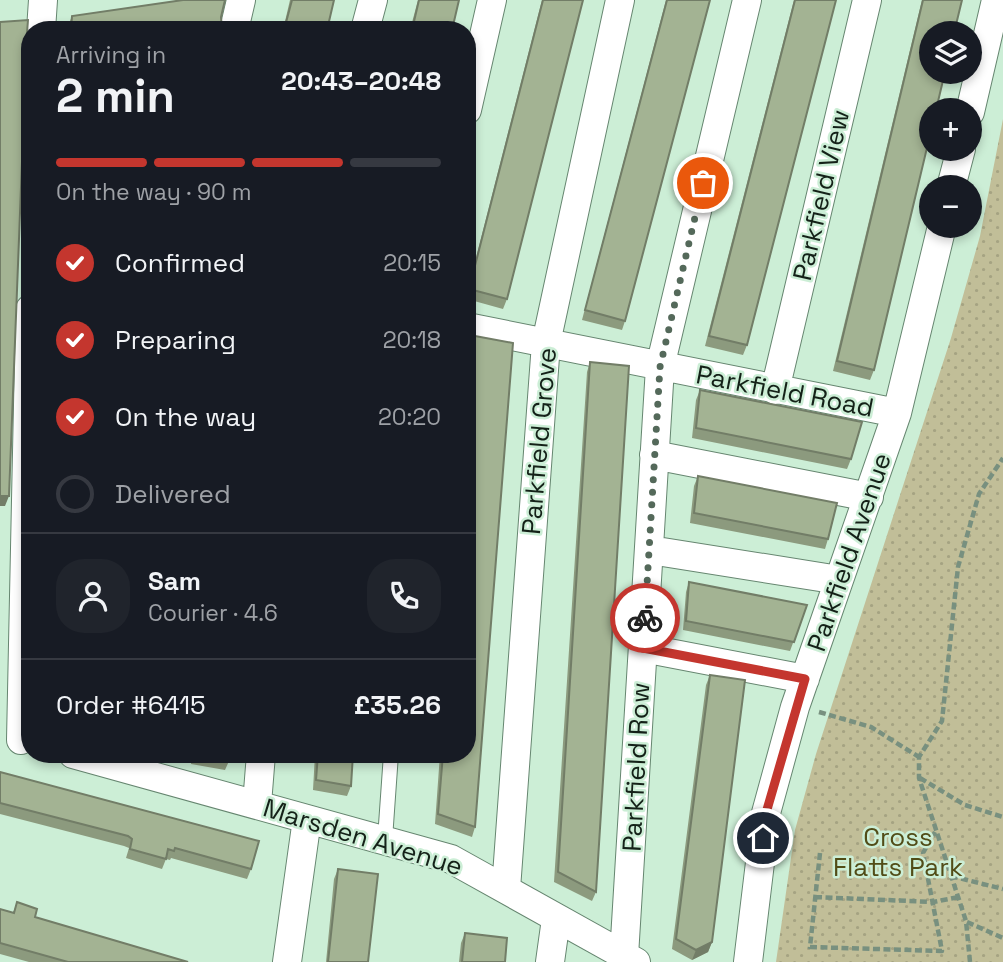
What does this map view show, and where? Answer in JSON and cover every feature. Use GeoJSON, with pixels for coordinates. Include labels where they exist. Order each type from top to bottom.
{"type":"FeatureCollection","features":[{"type":"Feature","properties":{"kind":"street"},"geometry":{"type":"LineString","coordinates":[[42,21],[43,0]]}},
{"type":"Feature","properties":{"kind":"street"},"geometry":{"type":"LineString","coordinates":[[236,21],[241,0]]}},
{"type":"Feature","properties":{"kind":"street"},"geometry":{"type":"LineString","coordinates":[[367,21],[373,0]]}},
{"type":"Feature","properties":{"kind":"street"},"geometry":{"type":"LineString","coordinates":[[476,70],[492,0]]}},
{"type":"Feature","properties":{"kind":"street","name":"Parkfield Grove"},"geometry":{"type":"LineString","coordinates":[[506,889],[546,343],[620,0]]}},
{"type":"Feature","properties":{"kind":"street","name":"Parkfield Row"},"geometry":{"type":"LineString","coordinates":[[630,959],[643,648],[660,367],[747,0]]}},
{"type":"Feature","properties":{"kind":"street","name":"Parkfield View"},"geometry":{"type":"LineString","coordinates":[[775,390],[867,0]]}},
{"type":"Feature","properties":{"kind":"street"},"geometry":{"type":"LineString","coordinates":[[973,98],[996,0]]}},
{"type":"Feature","properties":{"kind":"street","name":"Parkfield Avenue"},"geometry":{"type":"LineString","coordinates":[[747,962],[766,813],[795,707],[897,413],[939,238]]}},
{"type":"Feature","properties":{"kind":"street","name":"Parkfield Road"},"geometry":{"type":"LineString","coordinates":[[476,329],[897,413]]}},
{"type":"Feature","properties":{"kind":"street"},"geometry":{"type":"LineString","coordinates":[[17,739],[12,541],[21,425]]}},
{"type":"Feature","properties":{"kind":"street"},"geometry":{"type":"LineString","coordinates":[[654,455],[869,498]]}},
{"type":"Feature","properties":{"kind":"street"},"geometry":{"type":"LineString","coordinates":[[650,550],[839,580]]}},
{"type":"Feature","properties":{"kind":"street"},"geometry":{"type":"LineString","coordinates":[[643,648],[805,679]]}},
{"type":"Feature","properties":{"kind":"street"},"geometry":{"type":"LineString","coordinates":[[257,804],[260,763]]}},
{"type":"Feature","properties":{"kind":"street","name":"Marsden Avenue"},"geometry":{"type":"LineString","coordinates":[[143,764],[257,804],[452,859],[630,959]]}},
{"type":"Feature","properties":{"kind":"street"},"geometry":{"type":"LineString","coordinates":[[287,962],[307,819]]}},
{"type":"Feature","properties":{"kind":"street"},"geometry":{"type":"LineString","coordinates":[[550,962],[556,919]]}},
{"type":"Feature","properties":{"kind":"lane"},"geometry":{"type":"LineString","coordinates":[[385,839],[390,763]]}},
{"type":"Feature","properties":{"kind":"path"},"geometry":{"type":"LineString","coordinates":[[970,962],[966,921],[919,778],[919,757],[942,721],[958,567],[979,494],[1003,458]]}},
{"type":"Feature","properties":{"kind":"path"},"geometry":{"type":"LineString","coordinates":[[795,707],[871,727],[919,757]]}},
{"type":"Feature","properties":{"kind":"path"},"geometry":{"type":"LineString","coordinates":[[919,778],[965,805],[1003,817]]}},
{"type":"Feature","properties":{"kind":"path"},"geometry":{"type":"LineString","coordinates":[[820,853],[810,947],[942,951],[923,853],[935,831]]}},
{"type":"Feature","properties":{"kind":"path"},"geometry":{"type":"LineString","coordinates":[[951,876],[1003,889]]}},
{"type":"Feature","properties":{"kind":"path"},"geometry":{"type":"LineString","coordinates":[[815,897],[933,902],[959,897]]}},
{"type":"Feature","properties":{"kind":"path"},"geometry":{"type":"LineString","coordinates":[[966,921],[1003,938]]}},
{"type":"Feature","properties":{"kind":"green space","name":"Cross Flatts Park"},"geometry":{"type":"Polygon","coordinates":[[[1003,119],[1003,962],[776,962],[795,830],[816,754],[951,338],[979,238],[982,238],[982,226],[1003,119]]]}},
{"type":"Feature","properties":{"kind":"building"},"geometry":{"type":"Polygon","coordinates":[[[183,0],[225,0],[221,21],[72,21],[72,16],[183,0]]]}},
{"type":"Feature","properties":{"kind":"building"},"geometry":{"type":"Polygon","coordinates":[[[292,0],[334,0],[329,21],[286,21],[292,0]]]}},
{"type":"Feature","properties":{"kind":"building"},"geometry":{"type":"Polygon","coordinates":[[[419,0],[459,0],[454,21],[414,21],[419,0]]]}},
{"type":"Feature","properties":{"kind":"building"},"geometry":{"type":"Polygon","coordinates":[[[543,0],[583,0],[507,299],[476,291],[476,262],[543,0]]]}},
{"type":"Feature","properties":{"kind":"building"},"geometry":{"type":"Polygon","coordinates":[[[667,0],[710,0],[625,321],[585,310],[667,0]]]}},
{"type":"Feature","properties":{"kind":"building"},"geometry":{"type":"Polygon","coordinates":[[[795,0],[836,0],[747,345],[709,336],[795,0]]]}},
{"type":"Feature","properties":{"kind":"building"},"geometry":{"type":"Polygon","coordinates":[[[923,0],[962,0],[957,21],[919,21],[919,84],[942,84],[939,98],[919,98],[919,161],[924,161],[874,370],[837,361],[923,0]]]}},
{"type":"Feature","properties":{"kind":"building"},"geometry":{"type":"Polygon","coordinates":[[[28,20],[21,21],[21,187],[9,496],[0,496],[0,22],[28,20]]]}},
{"type":"Feature","properties":{"kind":"building"},"geometry":{"type":"Polygon","coordinates":[[[476,336],[513,343],[475,827],[438,814],[442,763],[476,763],[476,336]]]}},
{"type":"Feature","properties":{"kind":"building"},"geometry":{"type":"Polygon","coordinates":[[[590,362],[629,366],[596,892],[558,872],[590,362]]]}},
{"type":"Feature","properties":{"kind":"building"},"geometry":{"type":"Polygon","coordinates":[[[700,390],[862,422],[851,459],[696,428],[700,390]]]}},
{"type":"Feature","properties":{"kind":"building"},"geometry":{"type":"Polygon","coordinates":[[[698,476],[837,503],[828,539],[694,513],[698,476]]]}},
{"type":"Feature","properties":{"kind":"building"},"geometry":{"type":"Polygon","coordinates":[[[689,582],[807,605],[794,642],[686,621],[689,582]]]}},
{"type":"Feature","properties":{"kind":"building"},"geometry":{"type":"Polygon","coordinates":[[[710,675],[745,680],[712,942],[696,950],[676,939],[710,675]]]}},
{"type":"Feature","properties":{"kind":"building"},"geometry":{"type":"Polygon","coordinates":[[[317,763],[352,763],[351,786],[316,780],[317,763]]]}},
{"type":"Feature","properties":{"kind":"building"},"geometry":{"type":"Polygon","coordinates":[[[0,772],[259,841],[251,869],[175,848],[174,851],[168,849],[166,859],[130,849],[132,839],[128,836],[0,803],[0,772]]]}},
{"type":"Feature","properties":{"kind":"building"},"geometry":{"type":"Polygon","coordinates":[[[338,869],[378,874],[368,962],[328,962],[338,869]]]}},
{"type":"Feature","properties":{"kind":"building"},"geometry":{"type":"Polygon","coordinates":[[[17,902],[37,909],[35,917],[188,962],[68,962],[0,943],[0,909],[14,913],[17,902]]]}},
{"type":"Feature","properties":{"kind":"building"},"geometry":{"type":"Polygon","coordinates":[[[465,933],[507,938],[505,962],[462,962],[465,933]]]}},
{"type":"Feature","properties":{"kind":"way so far"},"geometry":{"type":"LineString","coordinates":[[645,618],[660,367],[703,183]]}},
{"type":"Feature","properties":{"kind":"route"},"geometry":{"type":"LineString","coordinates":[[645,618],[643,648],[805,679],[766,813],[763,838]]}}]}
